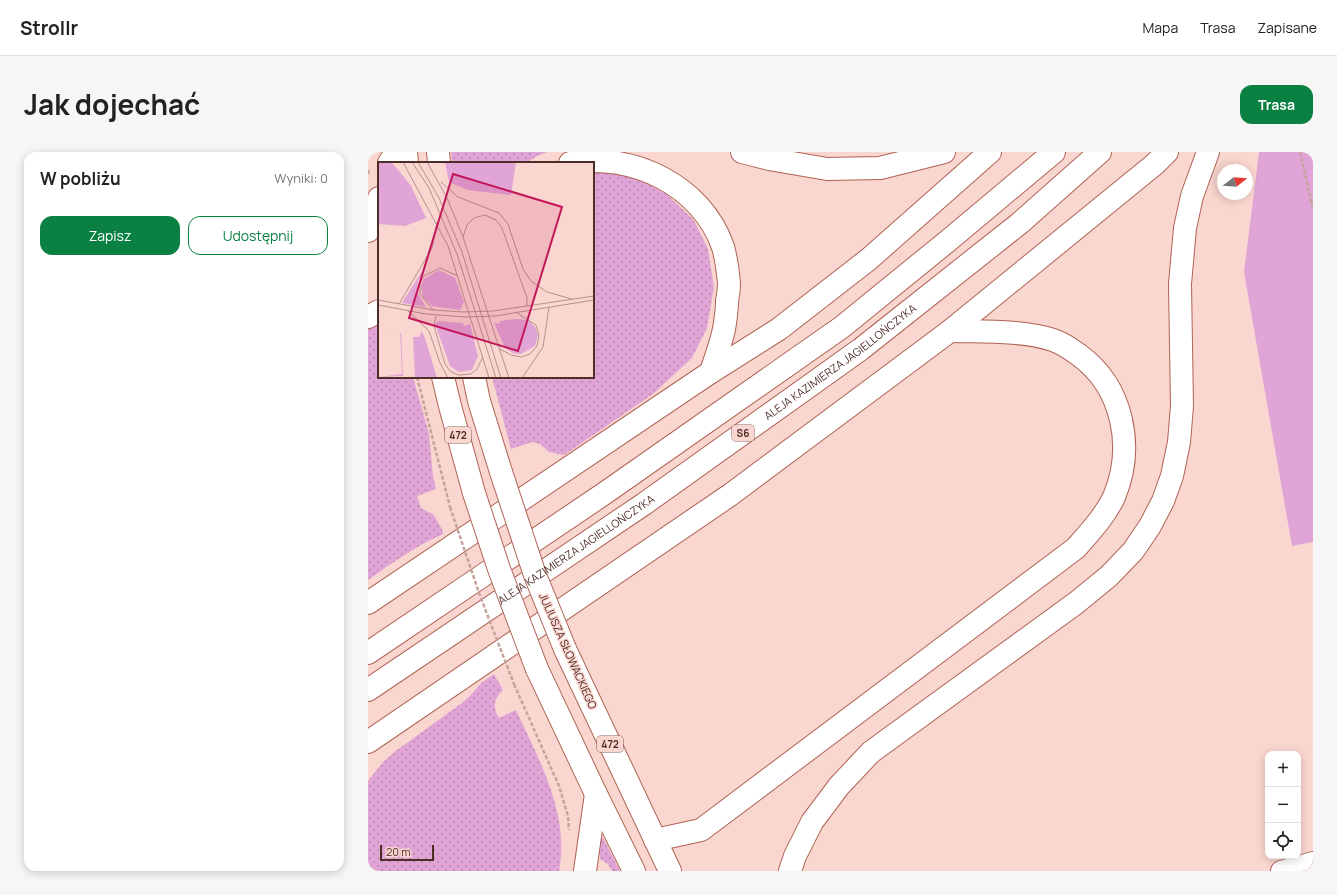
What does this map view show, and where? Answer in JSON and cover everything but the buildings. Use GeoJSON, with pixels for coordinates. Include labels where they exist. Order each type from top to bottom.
{"type":"FeatureCollection","features":[{"type":"Feature","properties":{"kind":"main road"},"geometry":{"type":"LineString","coordinates":[[390,162],[396,152]]}},
{"type":"Feature","properties":{"kind":"main road"},"geometry":{"type":"LineString","coordinates":[[406,152],[407,162]]}},
{"type":"Feature","properties":{"kind":"main road"},"geometry":{"type":"LineString","coordinates":[[438,152],[439,162]]}},
{"type":"Feature","properties":{"kind":"main road"},"geometry":{"type":"LineString","coordinates":[[742,152],[777,160],[827,168],[880,168],[944,152]]}},
{"type":"Feature","properties":{"kind":"main road"},"geometry":{"type":"LineString","coordinates":[[368,603],[711,372],[779,329],[869,259],[990,152]]}},
{"type":"Feature","properties":{"kind":"main road"},"geometry":{"type":"LineString","coordinates":[[368,653],[605,494],[842,327],[1054,152]]}},
{"type":"Feature","properties":{"kind":"main road","name":"ALEJA KAZIMIERZA JAGIELLOŃCZYKA"},"geometry":{"type":"LineString","coordinates":[[368,690],[644,504],[861,350],[1020,223],[1100,152]]}},
{"type":"Feature","properties":{"kind":"main road"},"geometry":{"type":"LineString","coordinates":[[368,742],[730,495],[950,331],[1155,164],[1167,152]]}},
{"type":"Feature","properties":{"kind":"main road"},"geometry":{"type":"LineString","coordinates":[[790,871],[795,856],[812,822],[839,786],[871,752],[1076,603],[1110,576],[1133,551],[1150,526],[1163,501],[1172,476],[1179,442],[1182,406],[1180,284],[1185,228],[1192,196],[1208,152]]}},
{"type":"Feature","properties":{"kind":"main road"},"geometry":{"type":"LineString","coordinates":[[576,162],[596,159],[620,161],[648,169],[673,182],[697,202],[713,225],[723,248],[729,284],[725,324],[711,372]]}},
{"type":"Feature","properties":{"kind":"main road"},"geometry":{"type":"LineString","coordinates":[[368,231],[378,201]]}},
{"type":"Feature","properties":{"kind":"main road"},"geometry":{"type":"LineString","coordinates":[[368,317],[378,312]]}},
{"type":"Feature","properties":{"kind":"main road"},"geometry":{"type":"LineString","coordinates":[[655,840],[701,830],[1076,548],[1098,524],[1114,497],[1121,474],[1125,448],[1123,426],[1114,396],[1102,376],[1072,349],[1054,340],[1030,335],[950,331]]}},
{"type":"Feature","properties":{"kind":"main road","name":"472"},"geometry":{"type":"LineString","coordinates":[[443,378],[474,493],[499,569],[537,669],[634,871]]}},
{"type":"Feature","properties":{"kind":"main road","name":"JULIUSZA SŁOWACKIEGO"},"geometry":{"type":"LineString","coordinates":[[474,378],[479,401],[501,472],[536,575],[565,649],[670,871]]}},
{"type":"Feature","properties":{"kind":"main road"},"geometry":{"type":"LineString","coordinates":[[585,871],[596,794]]}},
{"type":"Feature","properties":{"kind":"lane"},"geometry":{"type":"LineString","coordinates":[[1281,871],[1313,862]]}},
{"type":"Feature","properties":{"kind":"path"},"geometry":{"type":"LineString","coordinates":[[1300,152],[1313,209]]}},
{"type":"Feature","properties":{"kind":"path"},"geometry":{"type":"LineString","coordinates":[[417,378],[450,507],[479,593],[514,684],[559,786],[568,816],[569,831]]}},
{"type":"Feature","properties":{"kind":"shaded area"},"geometry":{"type":"Polygon","coordinates":[[[451,152],[547,152],[528,162],[452,162],[451,152]]]}},
{"type":"Feature","properties":{"kind":"shaded area"},"geometry":{"type":"Polygon","coordinates":[[[1259,152],[1313,152],[1313,542],[1292,546],[1244,272],[1259,152]]]}},
{"type":"Feature","properties":{"kind":"shaded area"},"geometry":{"type":"Polygon","coordinates":[[[594,171],[630,175],[666,194],[693,219],[708,249],[714,287],[707,328],[692,358],[653,394],[564,455],[549,452],[540,444],[532,442],[511,449],[492,378],[594,378],[594,171]]]}},
{"type":"Feature","properties":{"kind":"shaded area"},"geometry":{"type":"Polygon","coordinates":[[[378,321],[378,378],[413,378],[429,434],[433,476],[436,489],[417,496],[421,508],[433,514],[442,529],[443,534],[414,549],[368,580],[368,327],[378,321]]]}},
{"type":"Feature","properties":{"kind":"shaded area"},"geometry":{"type":"Polygon","coordinates":[[[494,674],[503,690],[496,700],[495,710],[499,718],[516,710],[543,768],[550,788],[560,829],[561,850],[559,871],[368,871],[368,781],[383,762],[397,750],[462,703],[481,683],[494,674]]]}},
{"type":"Feature","properties":{"kind":"shaded area"},"geometry":{"type":"Polygon","coordinates":[[[599,837],[603,838],[620,871],[612,871],[608,864],[600,859],[599,837]]]}}]}
